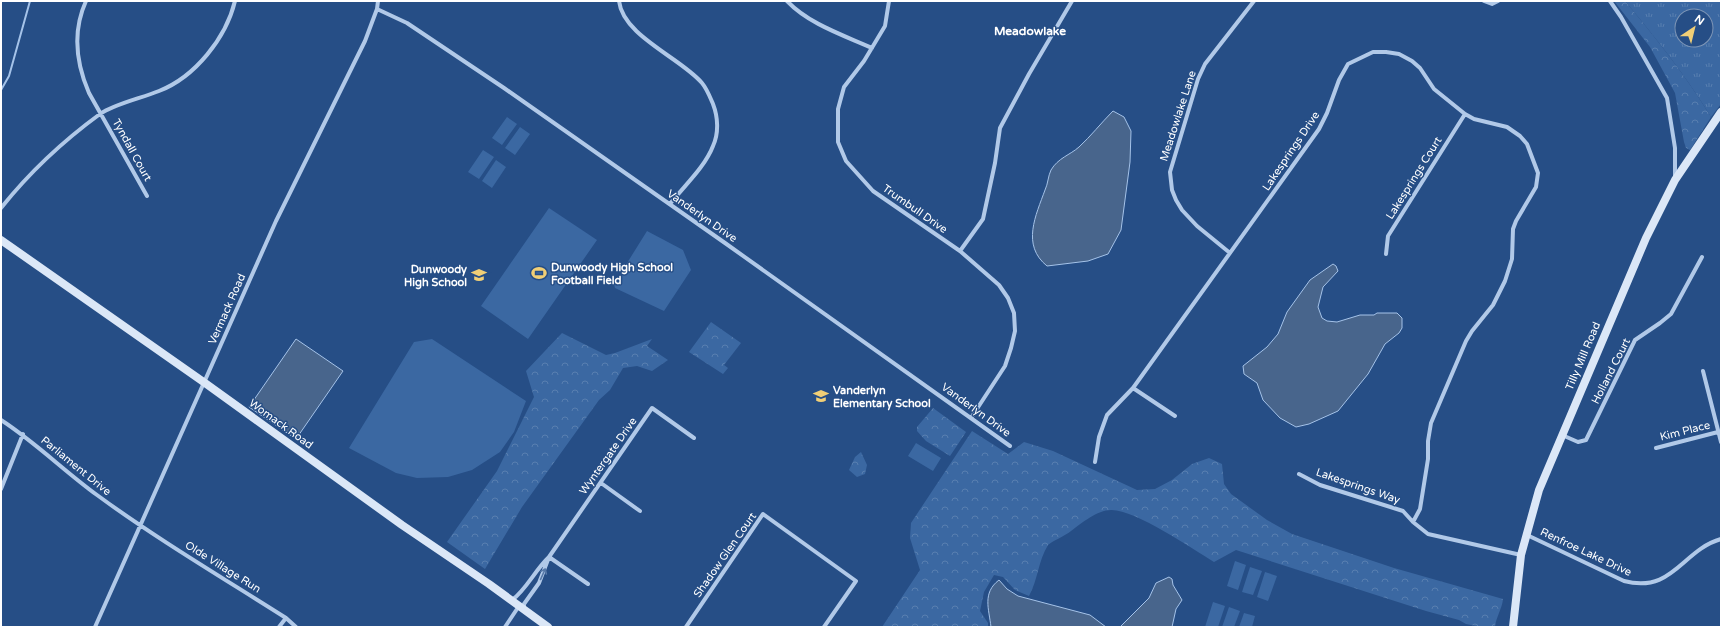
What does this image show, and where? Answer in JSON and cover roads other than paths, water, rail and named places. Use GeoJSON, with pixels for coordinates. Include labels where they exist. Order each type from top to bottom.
{"type":"FeatureCollection","features":[{"type":"Feature","properties":{"kind":"street","name":"Tyndall Court"},"geometry":{"type":"LineString","coordinates":[[86,1],[81,12],[77,36],[77,57],[81,76],[147,196]]}},
{"type":"Feature","properties":{"kind":"street"},"geometry":{"type":"LineString","coordinates":[[1,208],[14,191],[42,162],[101,113],[161,90],[187,74],[208,53],[222,33],[232,14],[235,1]]}},
{"type":"Feature","properties":{"kind":"street","name":"Vermack Road"},"geometry":{"type":"LineString","coordinates":[[95,627],[139,525],[205,383],[276,221],[351,72],[377,9],[378,1]]}},
{"type":"Feature","properties":{"kind":"street"},"geometry":{"type":"LineString","coordinates":[[619,1],[624,16],[644,39],[690,71],[702,83],[716,111],[718,126],[714,145],[706,160],[670,204]]}},
{"type":"Feature","properties":{"kind":"street"},"geometry":{"type":"LineString","coordinates":[[787,1],[804,15],[822,26],[872,48]]}},
{"type":"Feature","properties":{"kind":"street","name":"Trumbull Drive"},"geometry":{"type":"LineString","coordinates":[[890,1],[885,26],[864,61],[844,87],[838,109],[838,142],[846,161],[873,190],[960,251],[999,285],[1008,298],[1014,313],[1015,331],[1011,348],[1005,366],[971,418]]}},
{"type":"Feature","properties":{"kind":"street"},"geometry":{"type":"LineString","coordinates":[[960,251],[983,219],[995,163],[1000,128],[1029,74],[1072,1]]}},
{"type":"Feature","properties":{"kind":"street","name":"Meadowlake Lane"},"geometry":{"type":"LineString","coordinates":[[1230,252],[1198,226],[1182,210],[1172,190],[1170,172],[1198,79],[1205,64],[1254,1]]}},
{"type":"Feature","properties":{"kind":"street"},"geometry":{"type":"LineString","coordinates":[[1484,1],[1492,4],[1498,1]]}},
{"type":"Feature","properties":{"kind":"street"},"geometry":{"type":"LineString","coordinates":[[1610,1],[1621,16],[1667,98],[1675,148],[1675,180]]}},
{"type":"Feature","properties":{"kind":"street","name":"Vanderlyn Drive"},"geometry":{"type":"LineString","coordinates":[[377,9],[407,23],[670,204],[1010,446]]}},
{"type":"Feature","properties":{"kind":"street","name":"Lakesprings Drive"},"geometry":{"type":"LineString","coordinates":[[1095,462],[1099,437],[1107,415],[1133,388],[1319,129],[1339,80],[1348,64],[1373,52],[1399,54],[1412,61],[1420,68],[1434,89],[1465,114],[1474,119],[1507,127],[1520,136],[1532,154],[1538,174],[1536,187],[1516,220],[1513,229],[1512,259],[1505,281],[1493,305],[1472,331],[1466,341],[1431,423],[1428,441],[1428,459],[1420,509],[1413,522]]}},
{"type":"Feature","properties":{"kind":"street","name":"Tilly Mill Road"},"geometry":{"type":"LineString","coordinates":[[1513,627],[1522,556],[1538,490],[1643,244],[1675,180],[1721,112]]}},
{"type":"Feature","properties":{"kind":"street","name":"Lakesprings Court"},"geometry":{"type":"LineString","coordinates":[[1386,254],[1388,236],[1465,114]]}},
{"type":"Feature","properties":{"kind":"street","name":"Womack Road"},"geometry":{"type":"LineString","coordinates":[[1,240],[205,383],[402,526],[512,600],[548,627]]}},
{"type":"Feature","properties":{"kind":"street","name":"Holland Court"},"geometry":{"type":"LineString","coordinates":[[1561,435],[1578,442],[1586,440],[1635,340],[1671,314],[1702,258]]}},
{"type":"Feature","properties":{"kind":"street"},"geometry":{"type":"LineString","coordinates":[[1703,371],[1721,442]]}},
{"type":"Feature","properties":{"kind":"street"},"geometry":{"type":"LineString","coordinates":[[1133,388],[1175,416]]}},
{"type":"Feature","properties":{"kind":"street","name":"Wyntergate Drive"},"geometry":{"type":"LineString","coordinates":[[512,600],[522,590],[536,569],[549,557],[652,408],[694,438]]}},
{"type":"Feature","properties":{"kind":"street","name":"Parliament Drive"},"geometry":{"type":"LineString","coordinates":[[1,420],[23,434],[95,494],[139,525]]}},
{"type":"Feature","properties":{"kind":"street","name":"Kim Place"},"geometry":{"type":"LineString","coordinates":[[1656,448],[1718,432]]}},
{"type":"Feature","properties":{"kind":"street"},"geometry":{"type":"LineString","coordinates":[[1,489],[23,434]]}},
{"type":"Feature","properties":{"kind":"street","name":"Lakesprings Way"},"geometry":{"type":"LineString","coordinates":[[1299,474],[1320,484],[1403,511],[1413,522],[1428,534],[1522,556]]}},
{"type":"Feature","properties":{"kind":"street"},"geometry":{"type":"LineString","coordinates":[[600,483],[640,510]]}},
{"type":"Feature","properties":{"kind":"street","name":"Shadow Glen Court"},"geometry":{"type":"LineString","coordinates":[[686,627],[763,514],[856,581],[824,627]]}},
{"type":"Feature","properties":{"kind":"street","name":"Olde Village Run"},"geometry":{"type":"LineString","coordinates":[[139,525],[286,618],[296,627]]}},
{"type":"Feature","properties":{"kind":"street","name":"Renfroe Lake Drive"},"geometry":{"type":"LineString","coordinates":[[1526,535],[1624,581],[1637,584],[1654,581],[1672,574],[1699,548],[1721,538]]}},
{"type":"Feature","properties":{"kind":"street"},"geometry":{"type":"LineString","coordinates":[[549,557],[588,584]]}},
{"type":"Feature","properties":{"kind":"street","name":"Wyntergate Drive"},"geometry":{"type":"LineString","coordinates":[[505,627],[522,607],[539,582],[549,557]]}},
{"type":"Feature","properties":{"kind":"street"},"geometry":{"type":"LineString","coordinates":[[522,590],[530,595]]}},
{"type":"Feature","properties":{"kind":"street"},"geometry":{"type":"LineString","coordinates":[[279,627],[286,618]]}},
{"type":"Feature","properties":{"kind":"waterway"},"geometry":{"type":"LineString","coordinates":[[1,90],[9,76],[30,1]]}},
{"type":"Feature","properties":{"kind":"place","name":"Dunwoody High School Football Field"},"geometry":{"type":"Point","coordinates":[539,273]}},
{"type":"Feature","properties":{"kind":"place","name":"Dunwoody High School"},"geometry":{"type":"Point","coordinates":[479,275]}},
{"type":"Feature","properties":{"kind":"place","name":"Vanderlyn Elementary School"},"geometry":{"type":"Point","coordinates":[821,396]}},
{"type":"Feature","properties":{"kind":"district","name":"Meadowlake"},"geometry":{"type":"Point","coordinates":[1030,31]}}]}
